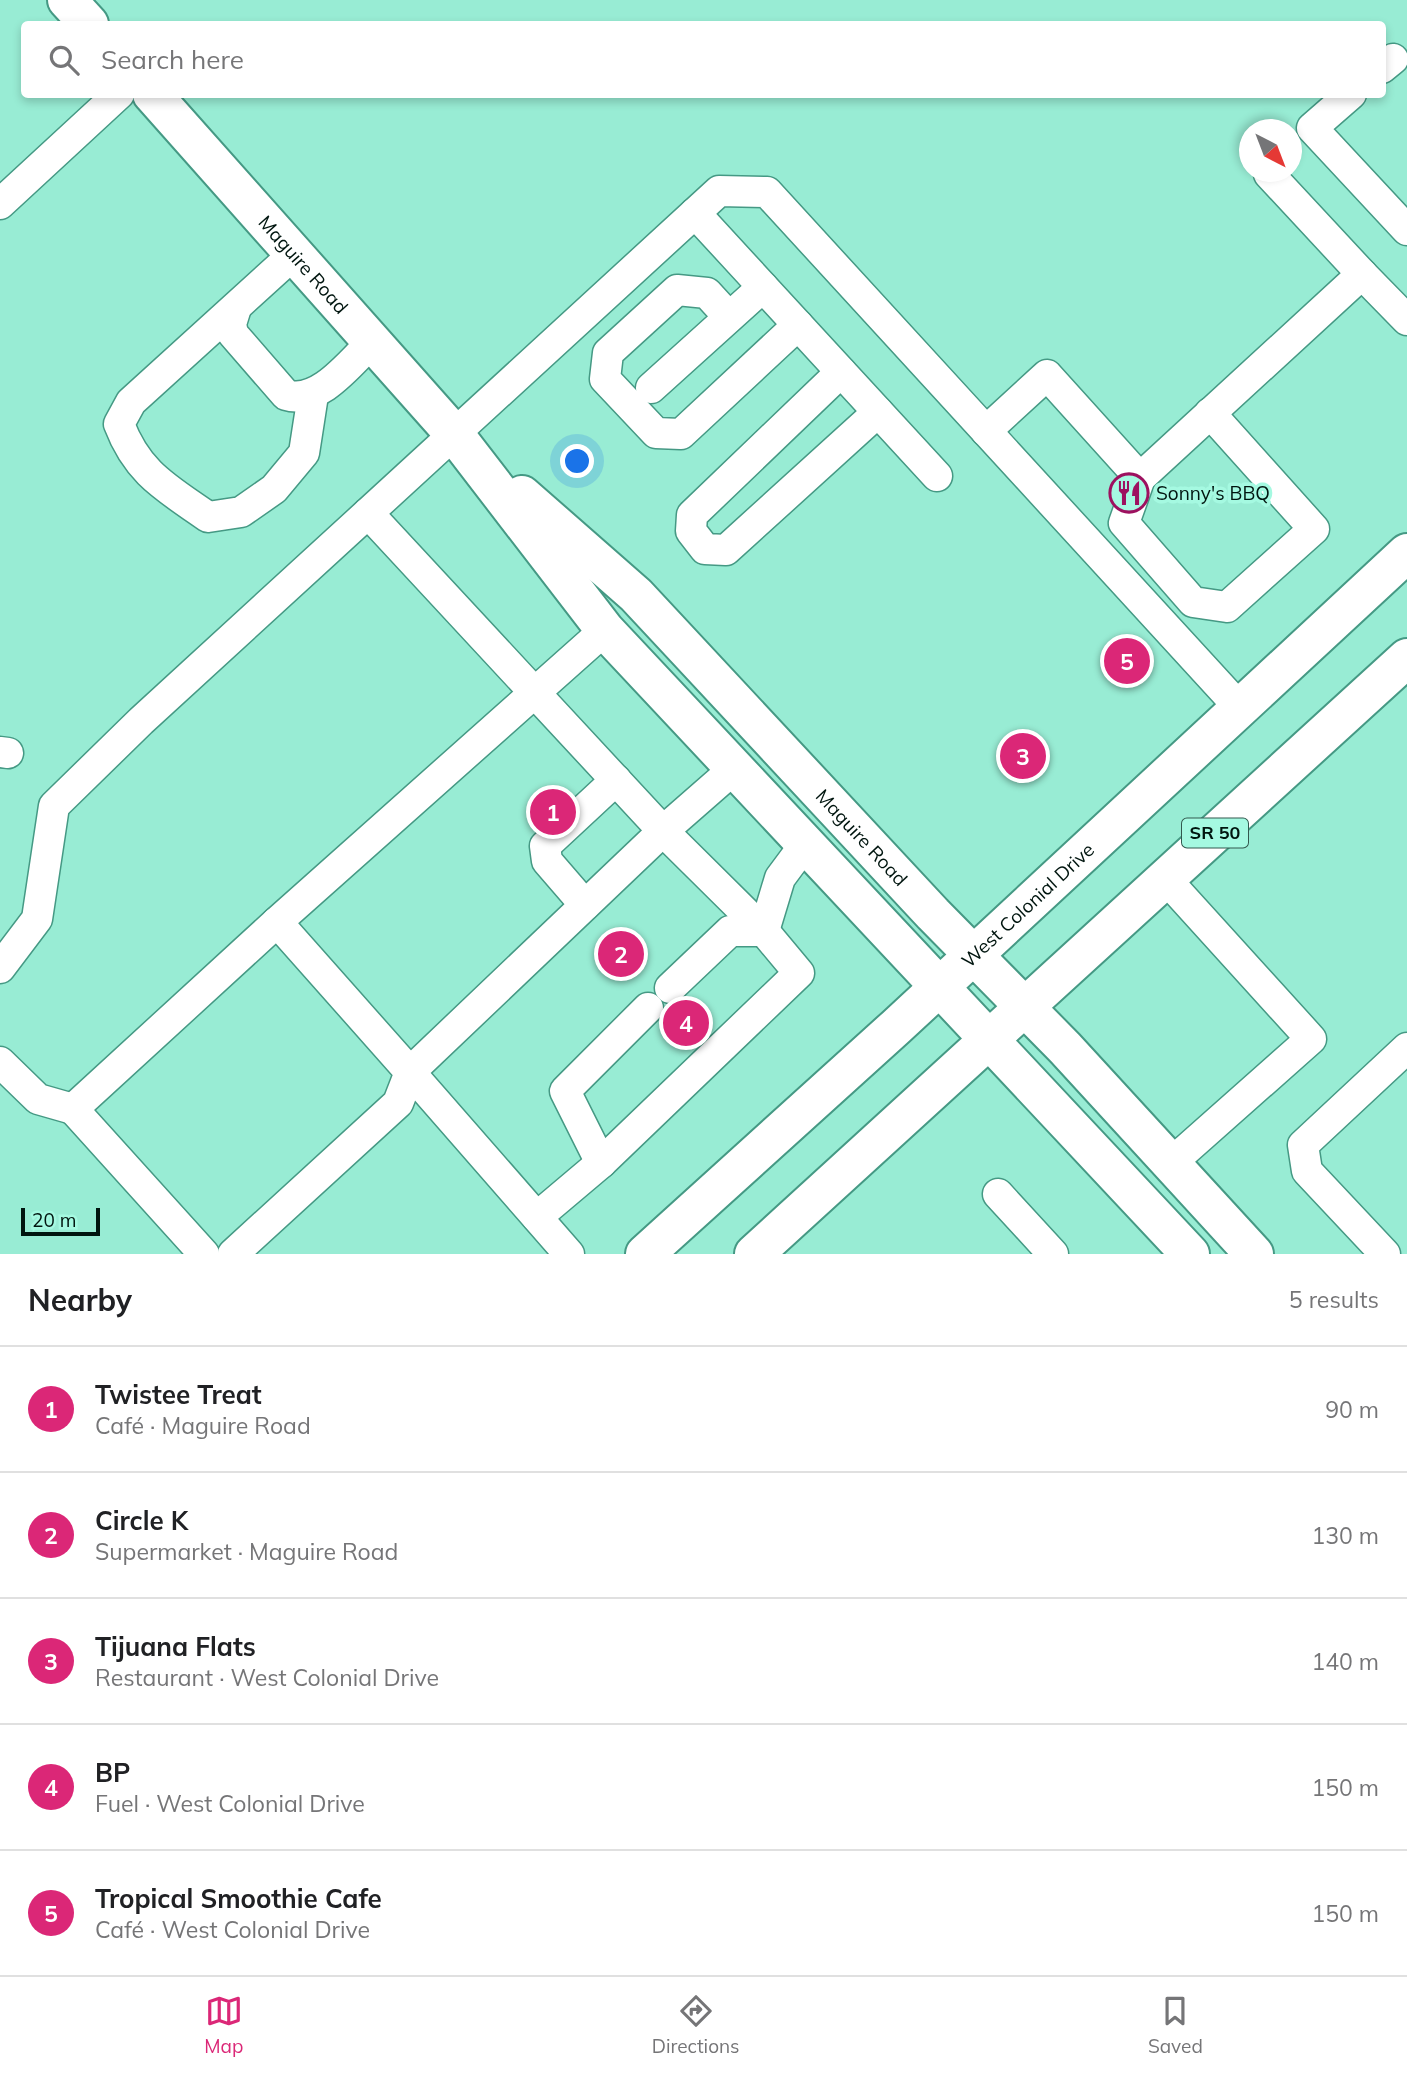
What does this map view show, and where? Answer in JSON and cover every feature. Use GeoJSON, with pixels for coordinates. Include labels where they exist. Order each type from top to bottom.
{"type":"FeatureCollection","features":[{"type":"Feature","properties":{"kind":"main road"},"geometry":{"type":"LineString","coordinates":[[67,0],[86,21]]}},
{"type":"Feature","properties":{"kind":"main road","name":"Maguire Road"},"geometry":{"type":"LineString","coordinates":[[156,98],[455,435],[605,630],[1190,1254]]}},
{"type":"Feature","properties":{"kind":"main road","name":"Maguire Road"},"geometry":{"type":"LineString","coordinates":[[455,435],[636,595],[1023,1008],[1065,1048],[1254,1254]]}},
{"type":"Feature","properties":{"kind":"main road","name":"West Colonial Drive"},"geometry":{"type":"LineString","coordinates":[[645,1254],[940,986],[1407,553]]}},
{"type":"Feature","properties":{"kind":"main road","name":"SR 50"},"geometry":{"type":"LineString","coordinates":[[754,1254],[1407,658]]}},
{"type":"Feature","properties":{"kind":"lane"},"geometry":{"type":"LineString","coordinates":[[0,204],[115,98]]}},
{"type":"Feature","properties":{"kind":"lane"},"geometry":{"type":"LineString","coordinates":[[1347,98],[1312,128],[1407,230]]}},
{"type":"Feature","properties":{"kind":"lane"},"geometry":{"type":"LineString","coordinates":[[1276,182],[1407,320]]}},
{"type":"Feature","properties":{"kind":"lane"},"geometry":{"type":"LineString","coordinates":[[0,968],[37,919],[54,806],[141,721],[719,191],[767,192],[1240,708]]}},
{"type":"Feature","properties":{"kind":"lane"},"geometry":{"type":"LineString","coordinates":[[695,213],[937,476]]}},
{"type":"Feature","properties":{"kind":"lane"},"geometry":{"type":"LineString","coordinates":[[294,254],[235,311],[131,402],[119,425],[130,453],[158,481],[208,517],[241,512],[274,489],[304,453],[313,395]]}},
{"type":"Feature","properties":{"kind":"lane"},"geometry":{"type":"LineString","coordinates":[[1210,413],[1314,529],[1227,607],[1194,602],[1124,523],[1140,478],[1210,413],[1362,274]]}},
{"type":"Feature","properties":{"kind":"lane"},"geometry":{"type":"LineString","coordinates":[[651,388],[763,287]]}},
{"type":"Feature","properties":{"kind":"lane"},"geometry":{"type":"LineString","coordinates":[[729,317],[707,293],[677,290],[608,353],[605,379],[656,433],[681,434],[798,325]]}},
{"type":"Feature","properties":{"kind":"lane"},"geometry":{"type":"LineString","coordinates":[[235,311],[231,324],[233,334],[286,395],[299,399],[313,395],[372,342]]}},
{"type":"Feature","properties":{"kind":"lane"},"geometry":{"type":"LineString","coordinates":[[841,372],[692,515],[691,531],[705,549],[726,550],[878,412]]}},
{"type":"Feature","properties":{"kind":"lane"},"geometry":{"type":"LineString","coordinates":[[986,431],[1047,375],[1140,478]]}},
{"type":"Feature","properties":{"kind":"lane"},"geometry":{"type":"LineString","coordinates":[[368,513],[663,831],[764,931],[799,973],[601,1163],[537,1217]]}},
{"type":"Feature","properties":{"kind":"lane"},"geometry":{"type":"LineString","coordinates":[[73,1109],[277,922],[605,630]]}},
{"type":"Feature","properties":{"kind":"lane"},"geometry":{"type":"LineString","coordinates":[[233,1254],[398,1103],[410,1072],[663,831],[735,768]]}},
{"type":"Feature","properties":{"kind":"lane"},"geometry":{"type":"LineString","coordinates":[[585,905],[547,861],[545,846],[616,780]]}},
{"type":"Feature","properties":{"kind":"lane"},"geometry":{"type":"LineString","coordinates":[[764,931],[780,878],[806,843]]}},
{"type":"Feature","properties":{"kind":"lane"},"geometry":{"type":"LineString","coordinates":[[1165,878],[1311,1039],[1170,1164]]}},
{"type":"Feature","properties":{"kind":"lane"},"geometry":{"type":"LineString","coordinates":[[277,922],[569,1254]]}},
{"type":"Feature","properties":{"kind":"lane"},"geometry":{"type":"LineString","coordinates":[[670,988],[730,931],[764,931]]}},
{"type":"Feature","properties":{"kind":"lane"},"geometry":{"type":"LineString","coordinates":[[601,1163],[565,1091],[649,1008]]}},
{"type":"Feature","properties":{"kind":"lane"},"geometry":{"type":"LineString","coordinates":[[1385,1254],[1307,1171],[1303,1145],[1407,1048]]}},
{"type":"Feature","properties":{"kind":"lane"},"geometry":{"type":"LineString","coordinates":[[0,1062],[38,1099],[73,1109],[204,1254]]}},
{"type":"Feature","properties":{"kind":"lane"},"geometry":{"type":"LineString","coordinates":[[998,1194],[1053,1254]]}},
{"type":"Feature","properties":{"kind":"place","name":"Sonny's BBQ"},"geometry":{"type":"Point","coordinates":[1129,493]}},
{"type":"Feature","properties":{"kind":"place","name":"Tropical Smoothie Cafe"},"geometry":{"type":"Point","coordinates":[1127,661]}},
{"type":"Feature","properties":{"kind":"place","name":"Tijuana Flats"},"geometry":{"type":"Point","coordinates":[1023,756]}},
{"type":"Feature","properties":{"kind":"place","name":"Twistee Treat"},"geometry":{"type":"Point","coordinates":[553,812]}},
{"type":"Feature","properties":{"kind":"place","name":"Circle K"},"geometry":{"type":"Point","coordinates":[621,954]}},
{"type":"Feature","properties":{"kind":"place","name":"BP"},"geometry":{"type":"Point","coordinates":[686,1023]}}]}
